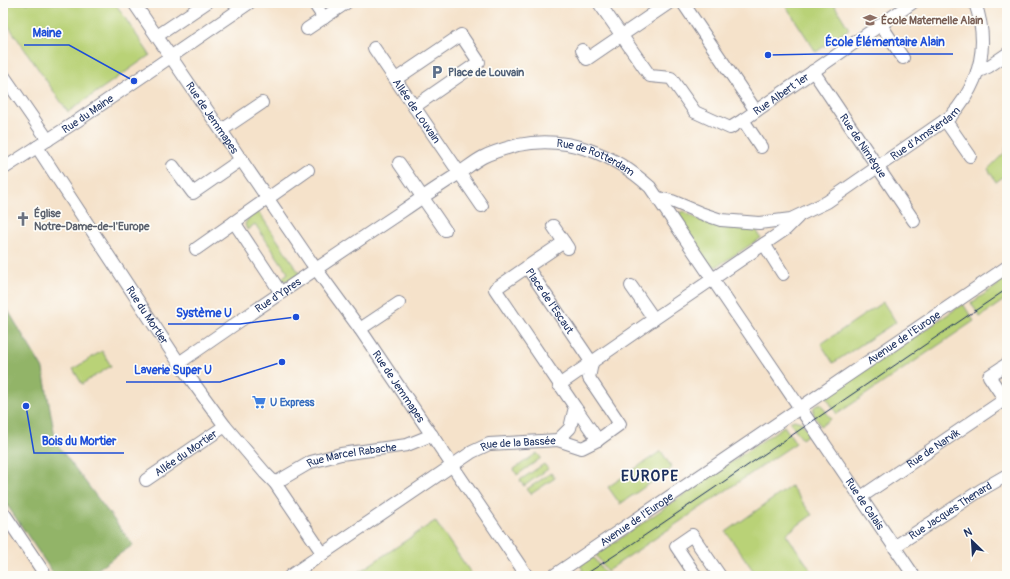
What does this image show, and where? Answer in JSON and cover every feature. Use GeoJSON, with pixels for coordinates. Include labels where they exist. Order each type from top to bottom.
{"type":"FeatureCollection","features":[{"type":"Feature","properties":{"kind":"street"},"geometry":{"type":"LineString","coordinates":[[134,3],[171,56]]}},
{"type":"Feature","properties":{"kind":"street"},"geometry":{"type":"LineString","coordinates":[[157,36],[206,3]]}},
{"type":"Feature","properties":{"kind":"street","name":"Rue du Maine"},"geometry":{"type":"LineString","coordinates":[[3,169],[249,3]]}},
{"type":"Feature","properties":{"kind":"street"},"geometry":{"type":"LineString","coordinates":[[314,3],[324,18]]}},
{"type":"Feature","properties":{"kind":"street"},"geometry":{"type":"LineString","coordinates":[[306,29],[346,3]]}},
{"type":"Feature","properties":{"kind":"street"},"geometry":{"type":"LineString","coordinates":[[599,3],[650,76],[671,78],[695,112],[730,128],[756,111]]}},
{"type":"Feature","properties":{"kind":"street"},"geometry":{"type":"LineString","coordinates":[[582,50],[587,59],[669,3]]}},
{"type":"Feature","properties":{"kind":"street","name":"Rue Albert 1er"},"geometry":{"type":"LineString","coordinates":[[683,3],[756,111],[912,3]]}},
{"type":"Feature","properties":{"kind":"street","name":"Rue d'Amsterdam"},"geometry":{"type":"LineString","coordinates":[[658,198],[672,201],[721,220],[759,223],[787,220],[798,217],[827,202],[951,116],[966,97],[982,56],[982,26],[975,3]]}},
{"type":"Feature","properties":{"kind":"street"},"geometry":{"type":"LineString","coordinates":[[881,25],[903,58]]}},
{"type":"Feature","properties":{"kind":"street"},"geometry":{"type":"LineString","coordinates":[[396,79],[461,35],[472,51],[479,62],[414,107]]}},
{"type":"Feature","properties":{"kind":"street","name":"Allée de Louvain"},"geometry":{"type":"LineString","coordinates":[[374,48],[482,206]]}},
{"type":"Feature","properties":{"kind":"street"},"geometry":{"type":"LineString","coordinates":[[977,72],[988,67],[1007,54]]}},
{"type":"Feature","properties":{"kind":"street","name":"Rue de Jemmapes"},"geometry":{"type":"LineString","coordinates":[[171,56],[360,329],[527,576]]}},
{"type":"Feature","properties":{"kind":"street","name":"Rue de Nimègue"},"geometry":{"type":"LineString","coordinates":[[812,72],[914,221]]}},
{"type":"Feature","properties":{"kind":"street"},"geometry":{"type":"LineString","coordinates":[[3,75],[48,140]]}},
{"type":"Feature","properties":{"kind":"street"},"geometry":{"type":"LineString","coordinates":[[222,130],[262,103]]}},
{"type":"Feature","properties":{"kind":"street"},"geometry":{"type":"LineString","coordinates":[[743,120],[761,147]]}},
{"type":"Feature","properties":{"kind":"street"},"geometry":{"type":"LineString","coordinates":[[945,120],[970,156]]}},
{"type":"Feature","properties":{"kind":"street","name":"Rue de Rotterdam"},"geometry":{"type":"LineString","coordinates":[[317,268],[484,156],[516,146],[538,142],[559,143],[578,147],[598,153],[618,163],[650,187],[796,403]]}},
{"type":"Feature","properties":{"kind":"street","name":"Rue du Mortier"},"geometry":{"type":"LineString","coordinates":[[37,147],[179,363],[225,426],[275,483],[323,554]]}},
{"type":"Feature","properties":{"kind":"street"},"geometry":{"type":"LineString","coordinates":[[173,166],[193,193],[242,159]]}},
{"type":"Feature","properties":{"kind":"street"},"geometry":{"type":"LineString","coordinates":[[399,163],[445,230]]}},
{"type":"Feature","properties":{"kind":"street"},"geometry":{"type":"LineString","coordinates":[[196,249],[308,170]]}},
{"type":"Feature","properties":{"kind":"street","name":"Rue d'Amsterdam"},"geometry":{"type":"LineString","coordinates":[[712,279],[786,229],[798,217]]}},
{"type":"Feature","properties":{"kind":"street"},"geometry":{"type":"LineString","coordinates":[[234,222],[281,292]]}},
{"type":"Feature","properties":{"kind":"street"},"geometry":{"type":"LineString","coordinates":[[527,267],[566,245],[553,226]]}},
{"type":"Feature","properties":{"kind":"street"},"geometry":{"type":"LineString","coordinates":[[764,244],[783,274]]}},
{"type":"Feature","properties":{"kind":"street","name":"Place de l'Escaut"},"geometry":{"type":"LineString","coordinates":[[559,385],[495,289],[527,267],[592,362]]}},
{"type":"Feature","properties":{"kind":"street","name":"Avenue de l'Europe"},"geometry":{"type":"LineString","coordinates":[[553,576],[796,403],[1007,267]]}},
{"type":"Feature","properties":{"kind":"street","name":"Rue d'Ypres"},"geometry":{"type":"LineString","coordinates":[[179,363],[317,268]]}},
{"type":"Feature","properties":{"kind":"street"},"geometry":{"type":"LineString","coordinates":[[598,440],[559,385],[712,279]]}},
{"type":"Feature","properties":{"kind":"street"},"geometry":{"type":"LineString","coordinates":[[631,286],[654,319]]}},
{"type":"Feature","properties":{"kind":"street"},"geometry":{"type":"LineString","coordinates":[[360,329],[399,303]]}},
{"type":"Feature","properties":{"kind":"street"},"geometry":{"type":"LineString","coordinates":[[558,440],[582,448],[598,440],[620,424],[589,378],[592,362]]}},
{"type":"Feature","properties":{"kind":"street","name":"Rue de Narvik"},"geometry":{"type":"LineString","coordinates":[[861,497],[1006,399],[989,376],[1007,364]]}},
{"type":"Feature","properties":{"kind":"street","name":"Rue de Calais"},"geometry":{"type":"LineString","coordinates":[[796,403],[914,576]]}},
{"type":"Feature","properties":{"kind":"street","name":"Rue de la Bassée"},"geometry":{"type":"LineString","coordinates":[[290,576],[472,452],[488,444],[558,440],[570,428],[575,407]]}},
{"type":"Feature","properties":{"kind":"street","name":"Allée du Mortier"},"geometry":{"type":"LineString","coordinates":[[146,480],[225,426]]}},
{"type":"Feature","properties":{"kind":"street","name":"Rue Marcel Rabache"},"geometry":{"type":"LineString","coordinates":[[275,483],[311,462],[341,454],[407,445],[432,435]]}},
{"type":"Feature","properties":{"kind":"street","name":"Rue Jacques Thenard"},"geometry":{"type":"LineString","coordinates":[[894,547],[980,490],[1007,475]]}},
{"type":"Feature","properties":{"kind":"street"},"geometry":{"type":"LineString","coordinates":[[3,512],[46,576]]}},
{"type":"Feature","properties":{"kind":"street"},"geometry":{"type":"LineString","coordinates":[[696,576],[676,546],[692,535],[720,576]]}},
{"type":"Feature","properties":{"kind":"green space"},"geometry":{"type":"Polygon","coordinates":[[[11,3],[115,3],[150,55],[68,112],[3,18],[3,9],[11,3]]]}},
{"type":"Feature","properties":{"kind":"green space"},"geometry":{"type":"Polygon","coordinates":[[[784,3],[833,3],[849,29],[816,52],[784,3]]]}},
{"type":"Feature","properties":{"kind":"green space"},"geometry":{"type":"Polygon","coordinates":[[[1007,144],[1007,174],[996,182],[988,169],[1005,152],[1007,144]]]}},
{"type":"Feature","properties":{"kind":"green space"},"geometry":{"type":"Polygon","coordinates":[[[258,211],[300,274],[289,280],[283,281],[281,279],[288,273],[255,224],[247,230],[245,224],[249,217],[258,211]]]}},
{"type":"Feature","properties":{"kind":"green space"},"geometry":{"type":"Polygon","coordinates":[[[684,211],[701,220],[718,226],[756,229],[761,238],[716,267],[708,263],[678,218],[679,213],[684,211]]]}},
{"type":"Feature","properties":{"kind":"green space"},"geometry":{"type":"Polygon","coordinates":[[[1007,274],[1007,298],[980,317],[971,303],[998,285],[996,282],[1007,274]]]}},
{"type":"Feature","properties":{"kind":"green space"},"geometry":{"type":"Polygon","coordinates":[[[3,302],[43,369],[56,443],[133,545],[87,576],[55,576],[3,499],[3,302]]]}},
{"type":"Feature","properties":{"kind":"green space"},"geometry":{"type":"Polygon","coordinates":[[[883,302],[896,322],[833,363],[821,344],[883,302]]]}},
{"type":"Feature","properties":{"kind":"green space"},"geometry":{"type":"Polygon","coordinates":[[[963,304],[974,321],[837,414],[826,397],[963,304]]]}},
{"type":"Feature","properties":{"kind":"green space"},"geometry":{"type":"Polygon","coordinates":[[[102,351],[111,366],[82,384],[73,369],[102,351]]]}},
{"type":"Feature","properties":{"kind":"green space"},"geometry":{"type":"Polygon","coordinates":[[[820,403],[831,419],[821,426],[813,414],[814,407],[820,403]]]}},
{"type":"Feature","properties":{"kind":"green space"},"geometry":{"type":"Polygon","coordinates":[[[794,420],[801,422],[810,433],[802,439],[790,422],[794,420]]]}},
{"type":"Feature","properties":{"kind":"green space"},"geometry":{"type":"Polygon","coordinates":[[[784,426],[796,443],[607,571],[596,555],[784,426]]]}},
{"type":"Feature","properties":{"kind":"green space"},"geometry":{"type":"Polygon","coordinates":[[[661,451],[672,468],[620,504],[608,487],[661,451]]]}},
{"type":"Feature","properties":{"kind":"green space"},"geometry":{"type":"Polygon","coordinates":[[[537,453],[541,458],[517,475],[514,469],[537,453]]]}},
{"type":"Feature","properties":{"kind":"green space"},"geometry":{"type":"Polygon","coordinates":[[[544,464],[548,469],[524,486],[520,480],[544,464]]]}},
{"type":"Feature","properties":{"kind":"green space"},"geometry":{"type":"Polygon","coordinates":[[[551,473],[555,478],[531,494],[527,489],[551,473]]]}},
{"type":"Feature","properties":{"kind":"green space"},"geometry":{"type":"Polygon","coordinates":[[[791,486],[812,515],[786,534],[815,576],[757,576],[726,532],[791,486]]]}},
{"type":"Feature","properties":{"kind":"green space"},"geometry":{"type":"Polygon","coordinates":[[[435,521],[473,576],[353,576],[435,521]]]}},
{"type":"Feature","properties":{"kind":"green space"},"geometry":{"type":"Polygon","coordinates":[[[593,557],[605,573],[600,576],[574,576],[583,570],[580,565],[593,557]]]}},
{"type":"Feature","properties":{"kind":"tram line"},"geometry":{"type":"LineString","coordinates":[[583,576],[1007,289]]}},
{"type":"Feature","properties":{"kind":"place","name":"École Maternelle Alain"},"geometry":{"type":"Point","coordinates":[870,20]}},
{"type":"Feature","properties":{"kind":"place","name":"École Élémentaire Alain"},"geometry":{"type":"Point","coordinates":[768,55]}},
{"type":"Feature","properties":{"kind":"place","name":"Place de Louvain"},"geometry":{"type":"Point","coordinates":[437,72]}},
{"type":"Feature","properties":{"kind":"place","name":"Maine"},"geometry":{"type":"Point","coordinates":[134,81]}},
{"type":"Feature","properties":{"kind":"place","name":"Église Notre-Dame-de-l'Europe"},"geometry":{"type":"Point","coordinates":[23,219]}},
{"type":"Feature","properties":{"kind":"place","name":"Système U"},"geometry":{"type":"Point","coordinates":[296,317]}},
{"type":"Feature","properties":{"kind":"place","name":"Laverie Super U"},"geometry":{"type":"Point","coordinates":[282,362]}},
{"type":"Feature","properties":{"kind":"place","name":"U Express"},"geometry":{"type":"Point","coordinates":[259,402]}},
{"type":"Feature","properties":{"kind":"place","name":"Bois du Mortier"},"geometry":{"type":"Point","coordinates":[26,406]}},
{"type":"Feature","properties":{"kind":"district","name":"EUROPE"},"geometry":{"type":"Point","coordinates":[650,476]}}]}
